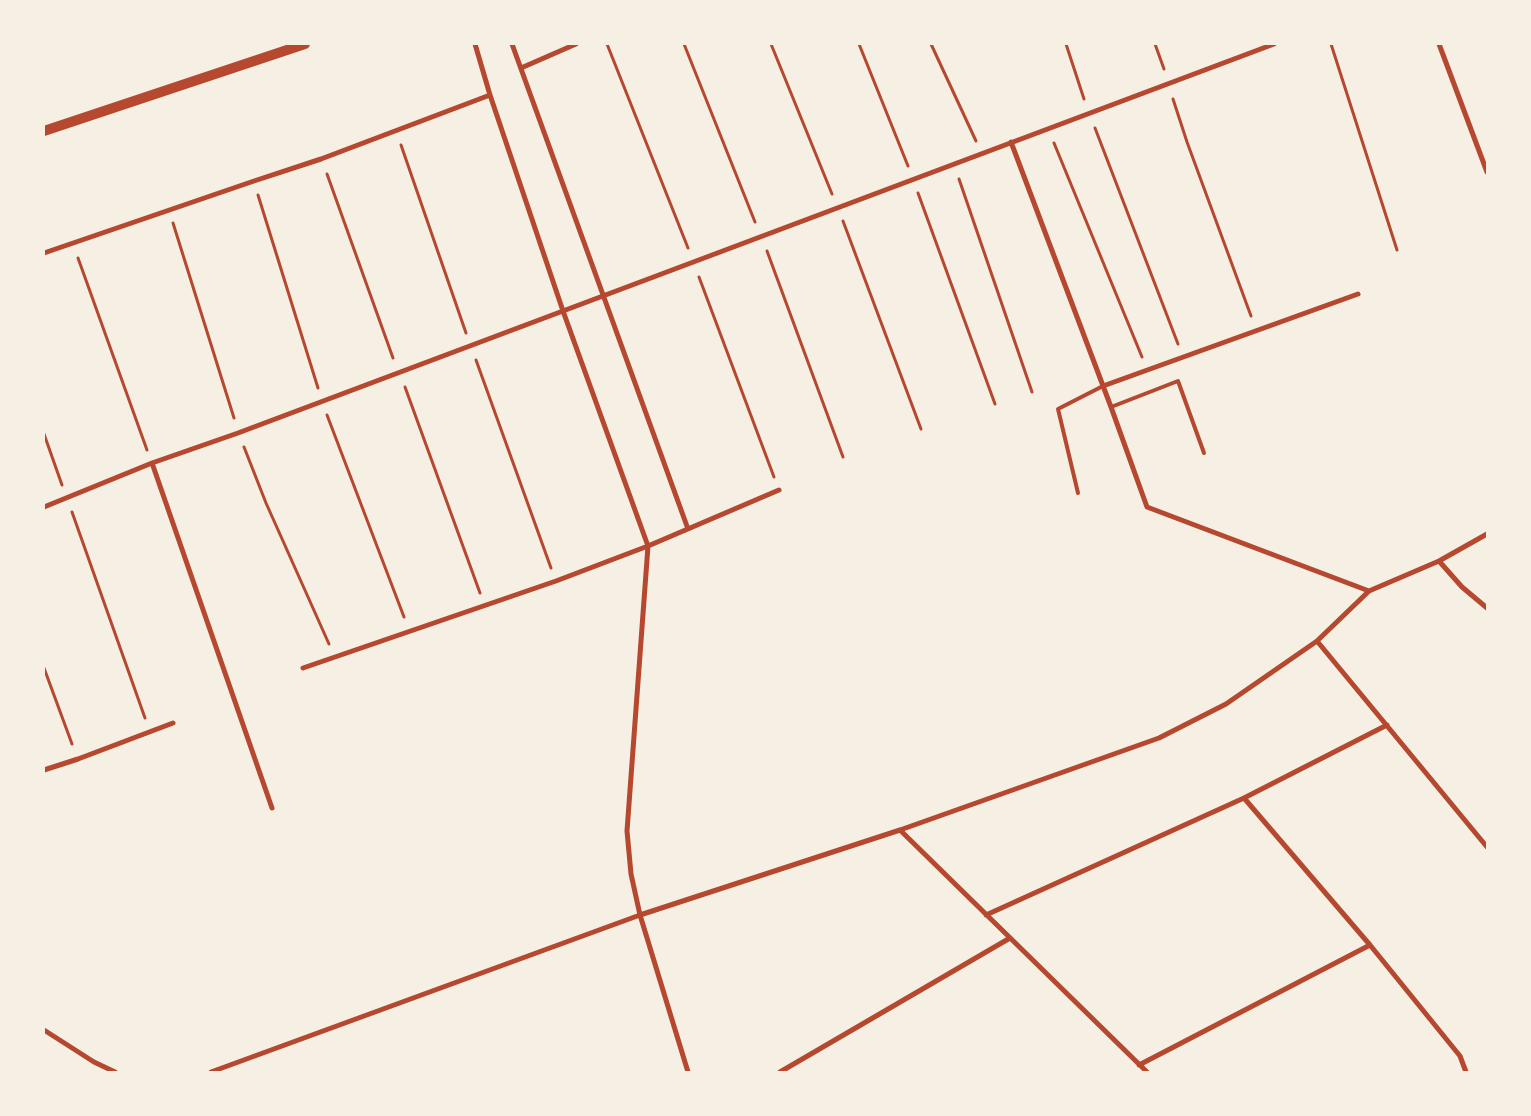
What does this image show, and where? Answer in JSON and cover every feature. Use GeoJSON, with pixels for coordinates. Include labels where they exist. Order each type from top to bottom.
{"type":"FeatureCollection","features":[{"type":"Feature","properties":{"kind":"main road"},"geometry":{"type":"LineString","coordinates":[[44,131],[305,44]]}},
{"type":"Feature","properties":{"kind":"street"},"geometry":{"type":"LineString","coordinates":[[475,44],[490,95],[563,311],[648,546],[627,831],[631,874],[640,914],[688,1072]]}},
{"type":"Feature","properties":{"kind":"street"},"geometry":{"type":"LineString","coordinates":[[512,44],[688,529]]}},
{"type":"Feature","properties":{"kind":"street"},"geometry":{"type":"LineString","coordinates":[[521,68],[576,44]]}},
{"type":"Feature","properties":{"kind":"street"},"geometry":{"type":"LineString","coordinates":[[44,507],[152,463],[322,402],[1274,44]]}},
{"type":"Feature","properties":{"kind":"street"},"geometry":{"type":"LineString","coordinates":[[1439,44],[1487,172]]}},
{"type":"Feature","properties":{"kind":"street"},"geometry":{"type":"LineString","coordinates":[[44,253],[254,180],[321,159],[490,95]]}},
{"type":"Feature","properties":{"kind":"street"},"geometry":{"type":"LineString","coordinates":[[1011,142],[1112,407],[1147,507],[1369,591]]}},
{"type":"Feature","properties":{"kind":"street"},"geometry":{"type":"LineString","coordinates":[[1103,386],[1358,294]]}},
{"type":"Feature","properties":{"kind":"street"},"geometry":{"type":"LineString","coordinates":[[152,463],[272,808]]}},
{"type":"Feature","properties":{"kind":"street"},"geometry":{"type":"LineString","coordinates":[[303,668],[556,581],[648,546],[779,490]]}},
{"type":"Feature","properties":{"kind":"street"},"geometry":{"type":"LineString","coordinates":[[211,1072],[640,914],[900,830],[1159,738],[1226,704],[1317,641],[1369,591],[1439,561],[1487,534]]}},
{"type":"Feature","properties":{"kind":"street"},"geometry":{"type":"LineString","coordinates":[[1439,561],[1462,587],[1487,608]]}},
{"type":"Feature","properties":{"kind":"street"},"geometry":{"type":"LineString","coordinates":[[1317,641],[1487,847]]}},
{"type":"Feature","properties":{"kind":"street"},"geometry":{"type":"LineString","coordinates":[[44,770],[173,723]]}},
{"type":"Feature","properties":{"kind":"street"},"geometry":{"type":"LineString","coordinates":[[986,915],[1244,798],[1386,725]]}},
{"type":"Feature","properties":{"kind":"street"},"geometry":{"type":"LineString","coordinates":[[1244,798],[1370,945],[1460,1056],[1466,1072]]}},
{"type":"Feature","properties":{"kind":"street"},"geometry":{"type":"LineString","coordinates":[[900,830],[1147,1072]]}},
{"type":"Feature","properties":{"kind":"street"},"geometry":{"type":"LineString","coordinates":[[780,1072],[1010,938]]}},
{"type":"Feature","properties":{"kind":"street"},"geometry":{"type":"LineString","coordinates":[[1139,1065],[1370,945]]}},
{"type":"Feature","properties":{"kind":"street"},"geometry":{"type":"LineString","coordinates":[[44,1030],[94,1062],[115,1072]]}},
{"type":"Feature","properties":{"kind":"lane"},"geometry":{"type":"LineString","coordinates":[[1112,407],[1178,381],[1204,453]]}},
{"type":"Feature","properties":{"kind":"lane"},"geometry":{"type":"LineString","coordinates":[[1078,493],[1058,409],[1103,386]]}},
{"type":"Feature","properties":{"kind":"path"},"geometry":{"type":"LineString","coordinates":[[607,44],[694,262],[779,490]]}},
{"type":"Feature","properties":{"kind":"path"},"geometry":{"type":"LineString","coordinates":[[684,44],[762,236],[843,457]]}},
{"type":"Feature","properties":{"kind":"path"},"geometry":{"type":"LineString","coordinates":[[771,44],[838,208],[921,429]]}},
{"type":"Feature","properties":{"kind":"path"},"geometry":{"type":"LineString","coordinates":[[859,44],[914,179],[995,404]]}},
{"type":"Feature","properties":{"kind":"path"},"geometry":{"type":"LineString","coordinates":[[931,44],[982,154]]}},
{"type":"Feature","properties":{"kind":"path"},"geometry":{"type":"LineString","coordinates":[[1066,44],[1089,113],[1183,356]]}},
{"type":"Feature","properties":{"kind":"path"},"geometry":{"type":"LineString","coordinates":[[1155,44],[1169,83],[1186,142],[1257,331]]}},
{"type":"Feature","properties":{"kind":"path"},"geometry":{"type":"LineString","coordinates":[[1331,44],[1397,250]]}},
{"type":"Feature","properties":{"kind":"path"},"geometry":{"type":"LineString","coordinates":[[1048,128],[1147,369]]}},
{"type":"Feature","properties":{"kind":"path"},"geometry":{"type":"LineString","coordinates":[[395,130],[556,581]]}},
{"type":"Feature","properties":{"kind":"path"},"geometry":{"type":"LineString","coordinates":[[321,159],[485,606]]}},
{"type":"Feature","properties":{"kind":"path"},"geometry":{"type":"LineString","coordinates":[[954,164],[1032,392]]}},
{"type":"Feature","properties":{"kind":"path"},"geometry":{"type":"LineString","coordinates":[[254,180],[322,402],[409,631]]}},
{"type":"Feature","properties":{"kind":"path"},"geometry":{"type":"LineString","coordinates":[[169,211],[238,433],[266,503],[335,657]]}},
{"type":"Feature","properties":{"kind":"path"},"geometry":{"type":"LineString","coordinates":[[73,243],[152,463]]}},
{"type":"Feature","properties":{"kind":"path"},"geometry":{"type":"LineString","coordinates":[[44,434],[137,698],[151,732]]}},
{"type":"Feature","properties":{"kind":"path"},"geometry":{"type":"LineString","coordinates":[[44,668],[78,759]]}}]}
